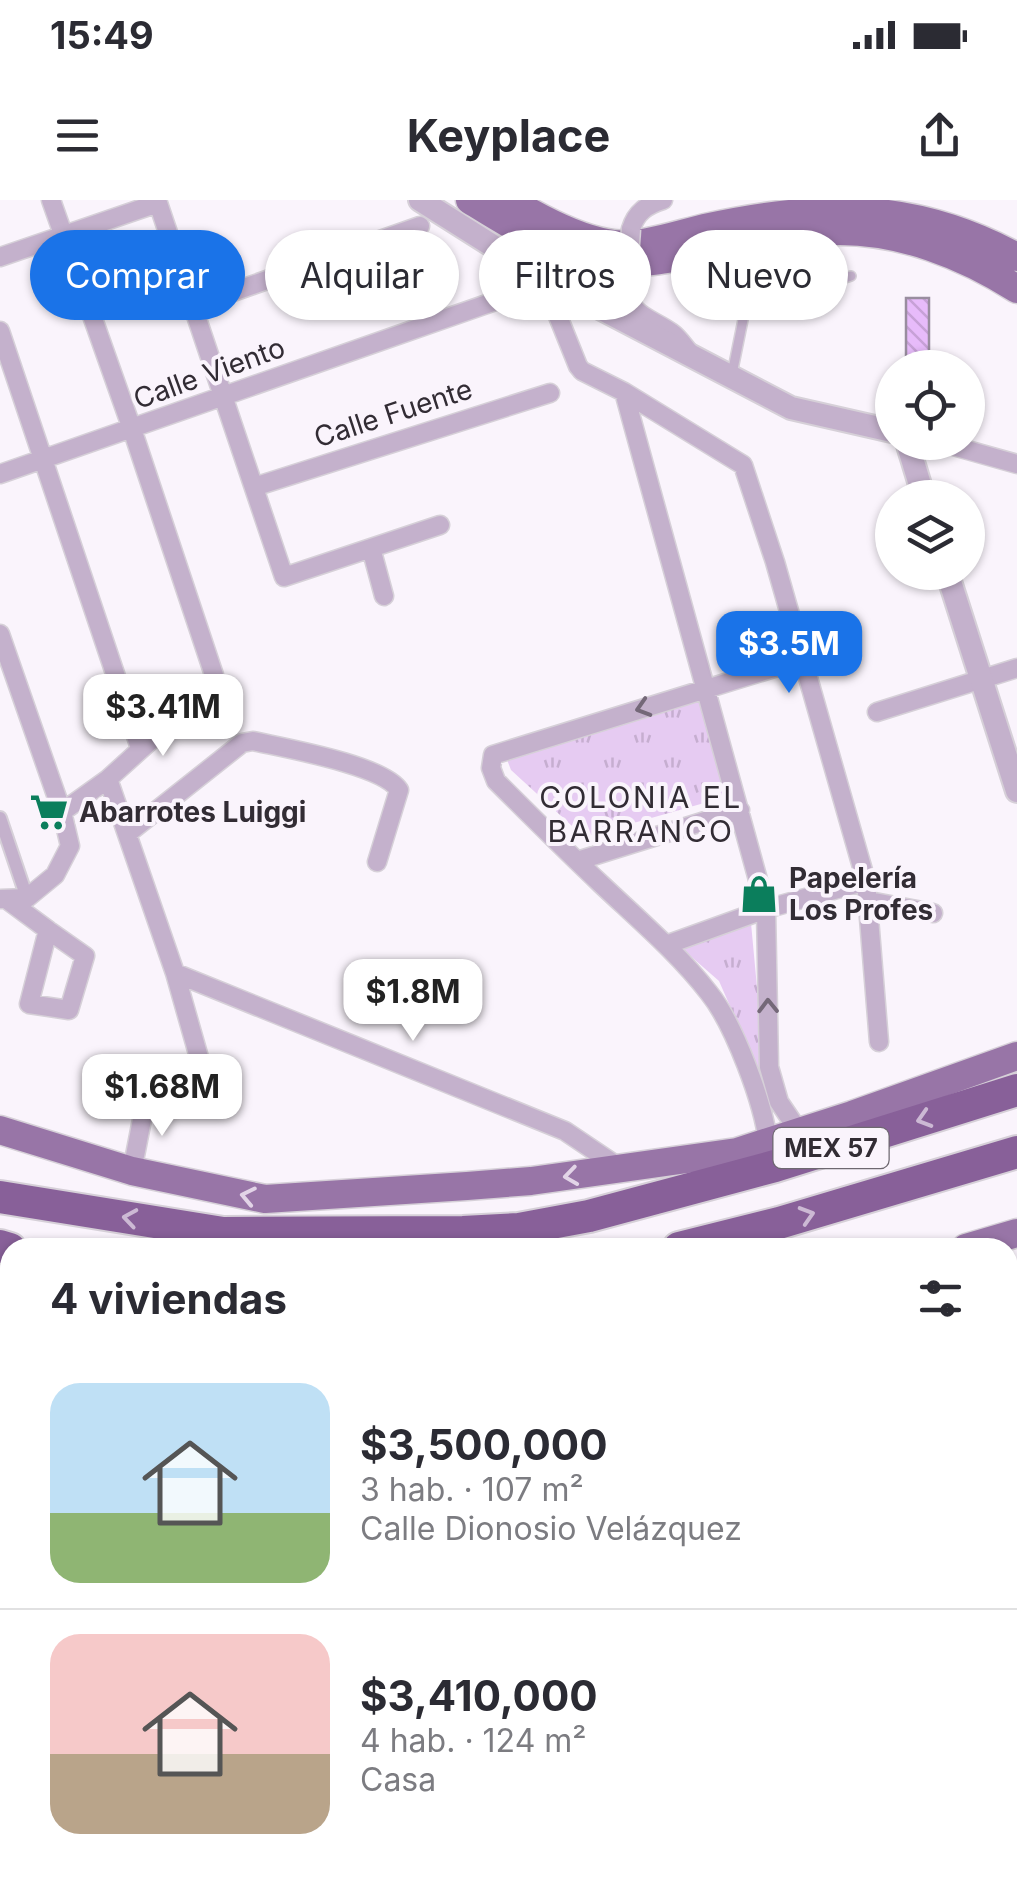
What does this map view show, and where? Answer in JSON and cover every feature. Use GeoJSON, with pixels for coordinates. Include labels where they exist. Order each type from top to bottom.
{"type":"FeatureCollection","features":[{"type":"Feature","properties":{"kind":"highway","name":"MEX 57"},"geometry":{"type":"LineString","coordinates":[[0,1198],[223,1233],[463,1232],[519,1228],[589,1216],[775,1166],[1017,1090]]}},
{"type":"Feature","properties":{"kind":"highway"},"geometry":{"type":"LineString","coordinates":[[644,1202],[752,1148]]}},
{"type":"Feature","properties":{"kind":"highway","name":"MEX 57"},"geometry":{"type":"LineString","coordinates":[[719,1238],[1003,1156]]}},
{"type":"Feature","properties":{"kind":"highway"},"geometry":{"type":"LineString","coordinates":[[0,1176],[51,1206]]}},
{"type":"Feature","properties":{"kind":"main road"},"geometry":{"type":"LineString","coordinates":[[470,200],[522,232],[577,255],[604,261],[644,263],[791,235],[840,231],[916,242],[974,264],[1017,288]]}},
{"type":"Feature","properties":{"kind":"main road"},"geometry":{"type":"LineString","coordinates":[[508,200],[538,218],[608,243],[636,243],[778,213],[821,208],[898,211],[941,222],[1017,257]]}},
{"type":"Feature","properties":{"kind":"main road"},"geometry":{"type":"LineString","coordinates":[[0,1130],[132,1171],[264,1199],[531,1181],[752,1148],[1017,1056]]}},
{"type":"Feature","properties":{"kind":"street"},"geometry":{"type":"LineString","coordinates":[[51,200],[61,230]]}},
{"type":"Feature","properties":{"kind":"street"},"geometry":{"type":"LineString","coordinates":[[420,200],[479,239]]}},
{"type":"Feature","properties":{"kind":"street"},"geometry":{"type":"LineString","coordinates":[[664,200],[648,204],[634,218],[630,229],[628,298],[632,308],[674,334],[694,357]]}},
{"type":"Feature","properties":{"kind":"street"},"geometry":{"type":"LineString","coordinates":[[80,230],[158,202],[168,230]]}},
{"type":"Feature","properties":{"kind":"street"},"geometry":{"type":"LineString","coordinates":[[245,288],[420,226]]}},
{"type":"Feature","properties":{"kind":"street"},"geometry":{"type":"LineString","coordinates":[[0,257],[30,247]]}},
{"type":"Feature","properties":{"kind":"street","name":"Calle Viento"},"geometry":{"type":"LineString","coordinates":[[0,474],[479,307]]}},
{"type":"Feature","properties":{"kind":"street"},"geometry":{"type":"LineString","coordinates":[[62,812],[108,778],[211,686],[214,675],[93,320]]}},
{"type":"Feature","properties":{"kind":"street"},"geometry":{"type":"LineString","coordinates":[[199,320],[284,577],[440,525]]}},
{"type":"Feature","properties":{"kind":"street"},"geometry":{"type":"LineString","coordinates":[[561,320],[578,366],[743,465],[775,562],[866,881],[879,1042]]}},
{"type":"Feature","properties":{"kind":"street"},"geometry":{"type":"LineString","coordinates":[[620,320],[791,408],[875,426]]}},
{"type":"Feature","properties":{"kind":"street"},"geometry":{"type":"LineString","coordinates":[[0,331],[140,748]]}},
{"type":"Feature","properties":{"kind":"street","name":"Calle Fuente"},"geometry":{"type":"LineString","coordinates":[[254,486],[550,392]]}},
{"type":"Feature","properties":{"kind":"street"},"geometry":{"type":"LineString","coordinates":[[624,392],[766,909],[769,1067],[779,1102],[800,1132]]}},
{"type":"Feature","properties":{"kind":"street"},"geometry":{"type":"LineString","coordinates":[[985,455],[1017,464]]}},
{"type":"Feature","properties":{"kind":"street"},"geometry":{"type":"LineString","coordinates":[[371,548],[384,596]]}},
{"type":"Feature","properties":{"kind":"street"},"geometry":{"type":"LineString","coordinates":[[953,590],[1017,791]]}},
{"type":"Feature","properties":{"kind":"street"},"geometry":{"type":"LineString","coordinates":[[0,634],[62,812],[70,846],[55,876],[26,898],[3,899]]}},
{"type":"Feature","properties":{"kind":"street"},"geometry":{"type":"LineString","coordinates":[[752,1148],[763,1112],[737,1044],[712,996],[666,945],[496,781],[491,768],[494,755],[803,659]]}},
{"type":"Feature","properties":{"kind":"street"},"geometry":{"type":"LineString","coordinates":[[876,712],[1017,668]]}},
{"type":"Feature","properties":{"kind":"street"},"geometry":{"type":"LineString","coordinates":[[127,834],[242,744],[253,741],[331,758],[392,781],[399,790],[377,862]]}},
{"type":"Feature","properties":{"kind":"street"},"geometry":{"type":"LineString","coordinates":[[108,778],[176,974],[202,1068]]}},
{"type":"Feature","properties":{"kind":"street"},"geometry":{"type":"LineString","coordinates":[[577,861],[740,810]]}},
{"type":"Feature","properties":{"kind":"street"},"geometry":{"type":"LineString","coordinates":[[0,818],[26,898]]}},
{"type":"Feature","properties":{"kind":"street"},"geometry":{"type":"LineString","coordinates":[[666,945],[766,909],[866,881]]}},
{"type":"Feature","properties":{"kind":"street"},"geometry":{"type":"LineString","coordinates":[[3,899],[48,930],[85,956],[69,1010],[29,1004],[48,930]]}},
{"type":"Feature","properties":{"kind":"street"},"geometry":{"type":"LineString","coordinates":[[869,901],[933,913]]}},
{"type":"Feature","properties":{"kind":"street"},"geometry":{"type":"LineString","coordinates":[[176,974],[566,1131],[621,1169]]}},
{"type":"Feature","properties":{"kind":"street"},"geometry":{"type":"LineString","coordinates":[[132,1171],[146,1099]]}},
{"type":"Feature","properties":{"kind":"lane"},"geometry":{"type":"LineString","coordinates":[[732,377],[745,310],[852,276]]}},
{"type":"Feature","properties":{"kind":"green space"},"geometry":{"type":"Polygon","coordinates":[[[701,701],[729,796],[584,837],[511,770],[506,757],[701,701]]]}},
{"type":"Feature","properties":{"kind":"green space"},"geometry":{"type":"Polygon","coordinates":[[[751,923],[763,1052],[759,1072],[719,981],[679,946],[751,923]]]}},
{"type":"Feature","properties":{"kind":"building"},"geometry":{"type":"Polygon","coordinates":[[[906,298],[929,298],[929,350],[906,350],[906,298]]]}},
{"type":"Feature","properties":{"kind":"place","name":"Abarrotes Luiggi"},"geometry":{"type":"Point","coordinates":[49,812]}},
{"type":"Feature","properties":{"kind":"place","name":"Papelería Los Profes"},"geometry":{"type":"Point","coordinates":[759,894]}},
{"type":"Feature","properties":{"kind":"district","name":"COLONIA EL BARRANCO"},"geometry":{"type":"Point","coordinates":[641,815]}}]}
